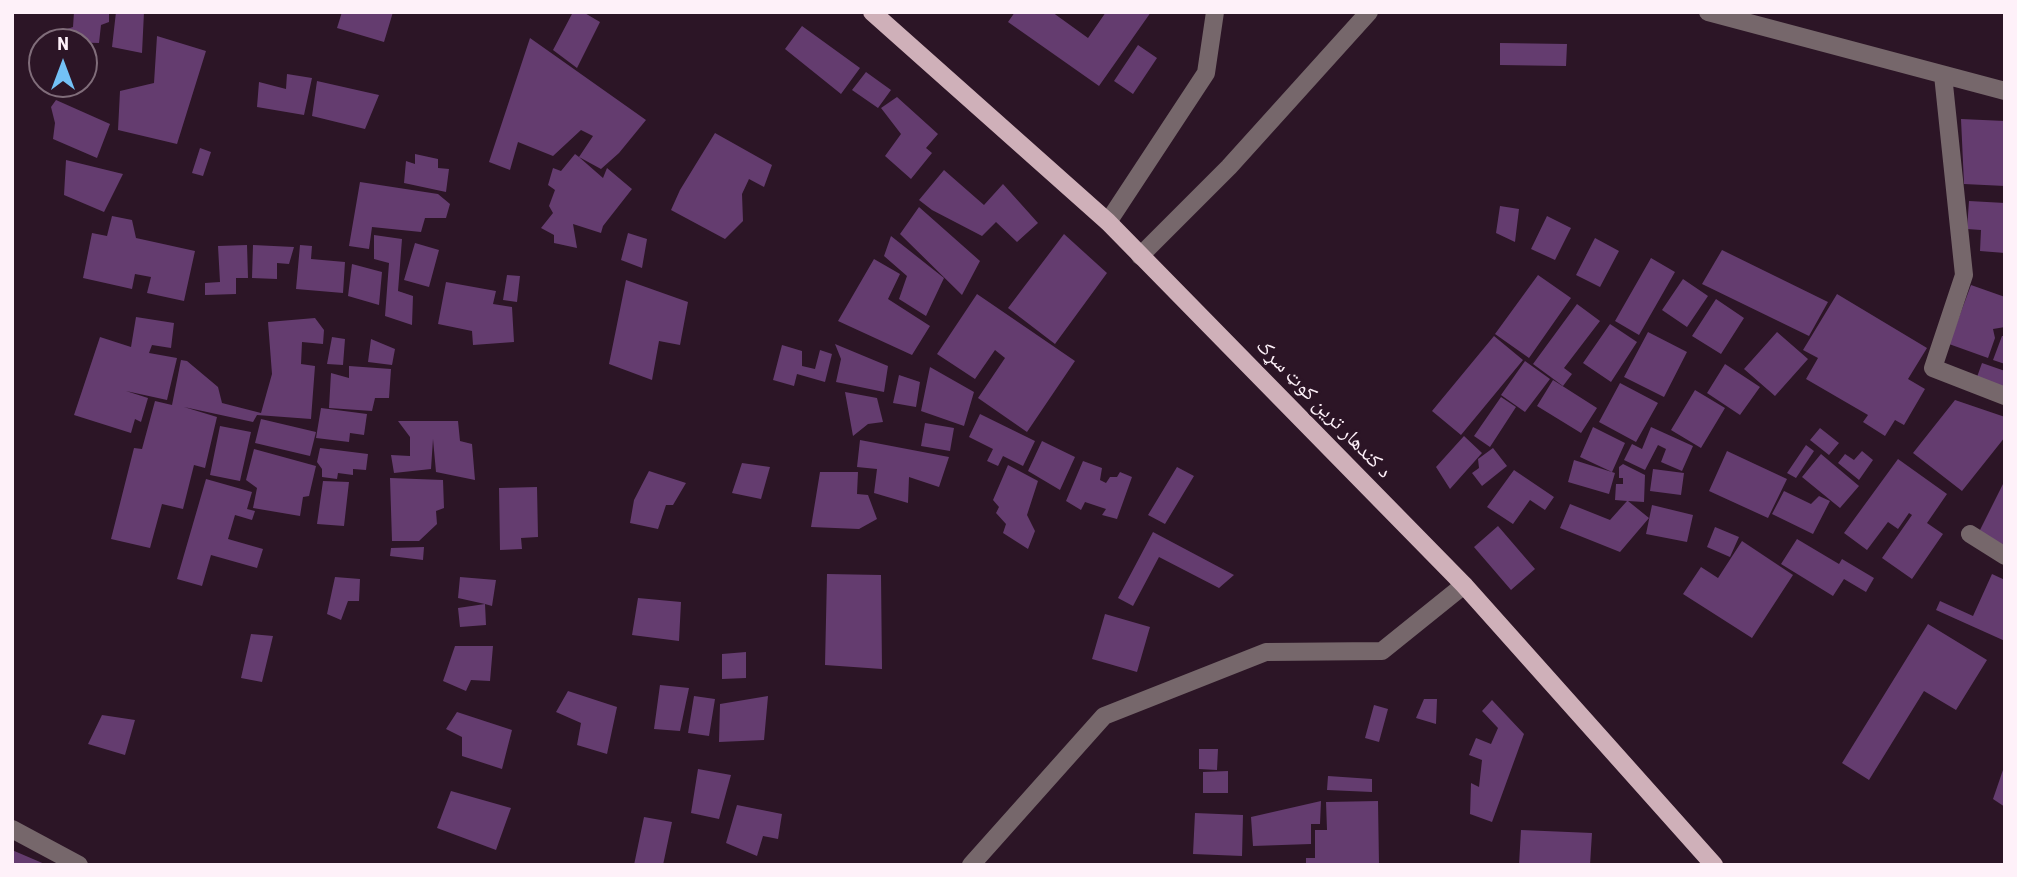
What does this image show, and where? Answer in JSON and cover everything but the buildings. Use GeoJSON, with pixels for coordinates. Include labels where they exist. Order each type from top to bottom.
{"type":"FeatureCollection","features":[{"type":"Feature","properties":{"kind":"main road","name":"د کندهار ترين کوټ سړک"},"geometry":{"type":"LineString","coordinates":[[872,12],[1108,222],[1464,585],[1714,865]]}},
{"type":"Feature","properties":{"kind":"street"},"geometry":{"type":"LineString","coordinates":[[1108,222],[1206,73],[1215,12]]}},
{"type":"Feature","properties":{"kind":"street"},"geometry":{"type":"LineString","coordinates":[[1140,256],[1229,167],[1369,12]]}},
{"type":"Feature","properties":{"kind":"street"},"geometry":{"type":"LineString","coordinates":[[1708,12],[2005,91]]}},
{"type":"Feature","properties":{"kind":"street"},"geometry":{"type":"LineString","coordinates":[[1943,75],[1964,275],[1933,368],[2005,396]]}},
{"type":"Feature","properties":{"kind":"street"},"geometry":{"type":"LineString","coordinates":[[1970,534],[2005,556]]}},
{"type":"Feature","properties":{"kind":"street"},"geometry":{"type":"LineString","coordinates":[[971,865],[1104,716],[1266,652],[1382,651],[1464,585]]}},
{"type":"Feature","properties":{"kind":"street"},"geometry":{"type":"LineString","coordinates":[[12,828],[79,865]]}}]}
